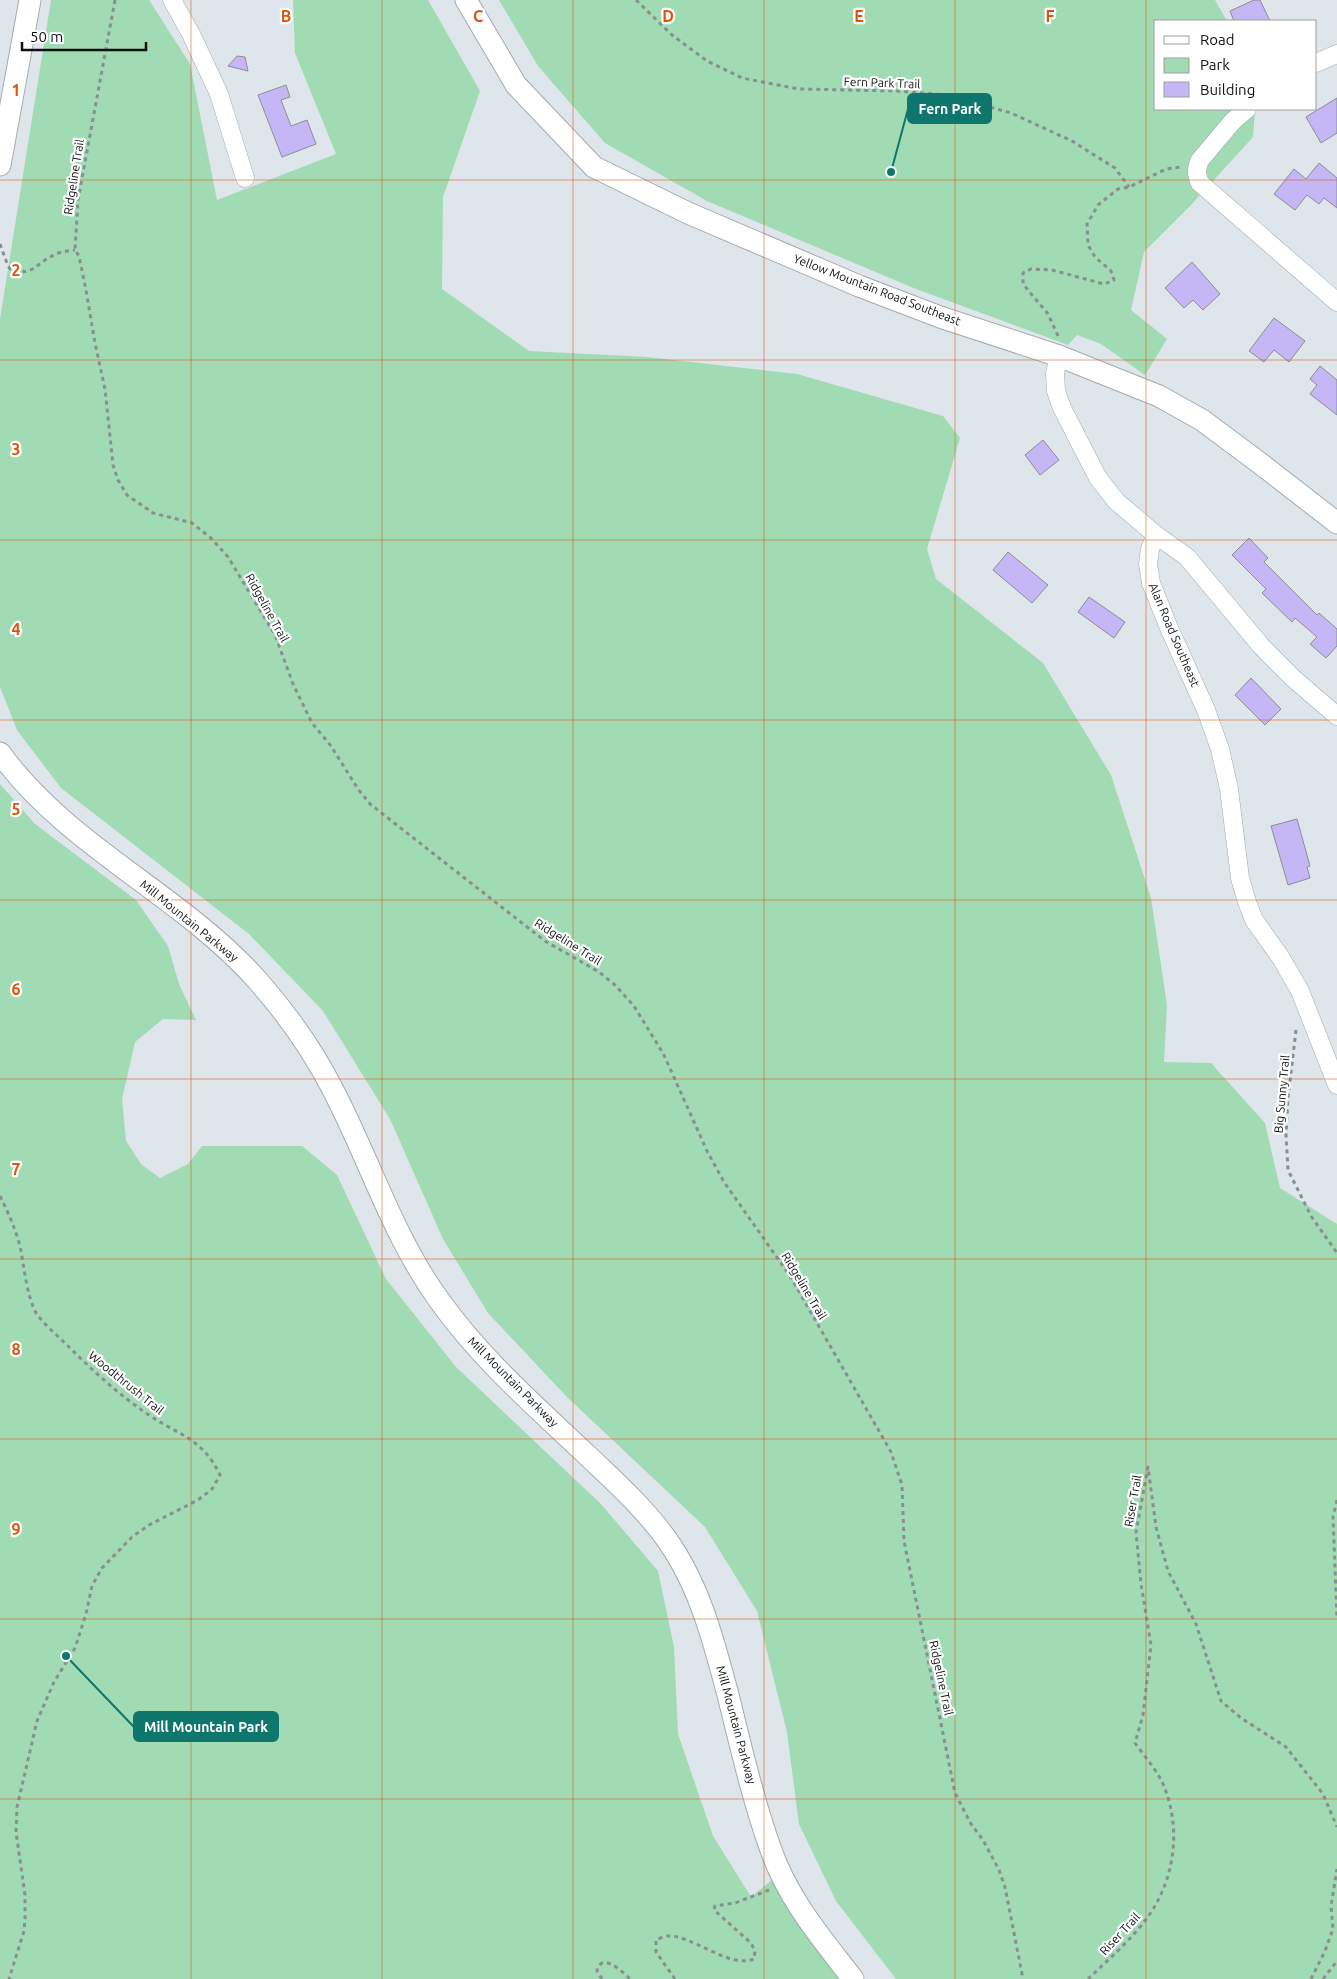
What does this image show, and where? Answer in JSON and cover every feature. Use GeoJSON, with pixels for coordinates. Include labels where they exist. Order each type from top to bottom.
{"type":"FeatureCollection","features":[{"type":"Feature","properties":{"kind":"street"},"geometry":{"type":"LineString","coordinates":[[0,165],[30,0]]}},
{"type":"Feature","properties":{"kind":"street"},"geometry":{"type":"LineString","coordinates":[[172,0],[192,36],[219,94],[245,178]]}},
{"type":"Feature","properties":{"kind":"street","name":"Yellow Mountain Road Southeast"},"geometry":{"type":"LineString","coordinates":[[466,0],[516,86],[594,167],[688,213],[860,286],[940,317],[1059,356],[1159,396],[1202,420],[1262,464],[1337,524]]}},
{"type":"Feature","properties":{"kind":"street"},"geometry":{"type":"LineString","coordinates":[[1317,63],[1337,54]]}},
{"type":"Feature","properties":{"kind":"street"},"geometry":{"type":"LineString","coordinates":[[1246,110],[1233,121],[1197,166],[1196,175],[1200,183],[1337,302]]}},
{"type":"Feature","properties":{"kind":"street"},"geometry":{"type":"LineString","coordinates":[[1059,356],[1055,373],[1056,391],[1062,408],[1098,478],[1116,501],[1156,535],[1187,557],[1262,647],[1294,679],[1337,716]]}},
{"type":"Feature","properties":{"kind":"street","name":"Alan Road Southeast"},"geometry":{"type":"LineString","coordinates":[[1156,535],[1150,549],[1148,564],[1151,582],[1169,628],[1206,710],[1220,749],[1229,789],[1240,878],[1247,902],[1254,920],[1281,958],[1300,991],[1337,1085]]}},
{"type":"Feature","properties":{"kind":"street","name":"Mill Mountain Parkway"},"geometry":{"type":"LineString","coordinates":[[0,753],[43,802],[99,849],[218,942],[251,973],[281,1008],[309,1047],[333,1089],[390,1215],[412,1258],[437,1298],[462,1330],[499,1371],[603,1470],[639,1506],[662,1533],[682,1563],[697,1594],[712,1634],[771,1851],[790,1893],[853,1979]]}},
{"type":"Feature","properties":{"kind":"path","name":"Ridgeline Trail"},"geometry":{"type":"LineString","coordinates":[[115,0],[78,200],[75,250],[79,256],[105,389],[113,465],[118,480],[126,496],[153,513],[192,523],[219,546],[228,557],[275,635],[293,684],[312,722],[332,746],[358,789],[370,804],[545,941],[599,972],[616,985],[634,1006],[664,1055],[707,1151],[724,1182],[790,1276],[825,1339],[840,1360],[863,1405],[891,1452],[902,1484],[904,1541],[955,1793],[999,1870],[1005,1887],[1023,1979]]}},
{"type":"Feature","properties":{"kind":"path","name":"Fern Park Trail"},"geometry":{"type":"LineString","coordinates":[[636,0],[672,36],[707,61],[742,78],[798,89],[897,91],[946,95],[1011,113],[1072,141],[1115,168],[1129,187]]}},
{"type":"Feature","properties":{"kind":"path"},"geometry":{"type":"LineString","coordinates":[[1059,356],[1060,340],[1048,314],[1023,284],[1024,273],[1031,270],[1052,270],[1104,284],[1114,280],[1111,271],[1095,257],[1088,245],[1087,224],[1098,205],[1118,189],[1129,187],[1166,169],[1197,166]]}},
{"type":"Feature","properties":{"kind":"path"},"geometry":{"type":"LineString","coordinates":[[0,244],[8,266],[12,271],[18,272],[27,272],[37,268],[52,256],[75,250]]}},
{"type":"Feature","properties":{"kind":"path","name":"Big Sunny Trail"},"geometry":{"type":"LineString","coordinates":[[1296,1025],[1297,1033],[1288,1098],[1286,1135],[1288,1170],[1310,1216],[1337,1253]]}},
{"type":"Feature","properties":{"kind":"path","name":"Woodthrush Trail"},"geometry":{"type":"LineString","coordinates":[[0,1196],[19,1244],[37,1314],[83,1361],[116,1390],[146,1414],[198,1444],[213,1460],[220,1475],[212,1489],[198,1500],[149,1525],[132,1537],[102,1568],[92,1586],[86,1614],[75,1648],[54,1682],[38,1721],[18,1807],[16,1832],[25,1895],[25,1919],[24,1931],[8,1979]]}},
{"type":"Feature","properties":{"kind":"path","name":"Riser Trail"},"geometry":{"type":"LineString","coordinates":[[1088,1979],[1124,1944],[1148,1917],[1165,1886],[1174,1851],[1172,1815],[1162,1783],[1135,1743],[1144,1715],[1151,1645],[1141,1584],[1136,1532],[1148,1466],[1156,1527],[1168,1571],[1196,1624],[1221,1701],[1241,1718],[1286,1747],[1323,1794],[1337,1826]]}},
{"type":"Feature","properties":{"kind":"path"},"geometry":{"type":"LineString","coordinates":[[1337,1500],[1333,1517],[1337,1618]]}},
{"type":"Feature","properties":{"kind":"path"},"geometry":{"type":"LineString","coordinates":[[1311,1979],[1325,1951],[1333,1929],[1331,1906],[1337,1869]]}},
{"type":"Feature","properties":{"kind":"path"},"geometry":{"type":"LineString","coordinates":[[675,1979],[656,1952],[656,1940],[667,1936],[679,1938],[741,1962],[748,1962],[754,1959],[755,1951],[751,1943],[714,1910],[715,1906],[736,1904],[763,1891],[772,1889],[790,1893]]}},
{"type":"Feature","properties":{"kind":"path"},"geometry":{"type":"LineString","coordinates":[[1323,1979],[1337,1961]]}},
{"type":"Feature","properties":{"kind":"path"},"geometry":{"type":"LineString","coordinates":[[602,1979],[597,1971],[598,1966],[608,1962],[619,1968],[630,1979]]}},
{"type":"Feature","properties":{"kind":"green space"},"geometry":{"type":"Polygon","coordinates":[[[51,0],[149,0],[190,64],[217,200],[336,154],[295,53],[293,0],[428,0],[480,91],[443,197],[442,289],[529,351],[647,357],[797,374],[943,416],[960,438],[927,549],[936,579],[1043,663],[1111,775],[1151,898],[1167,1005],[1164,1062],[1211,1063],[1265,1123],[1280,1188],[1337,1224],[1337,1979],[896,1979],[836,1901],[799,1824],[787,1732],[757,1611],[705,1527],[567,1397],[488,1313],[443,1239],[390,1119],[323,1011],[249,934],[61,788],[17,730],[0,687],[0,319],[51,0]]]}},
{"type":"Feature","properties":{"kind":"green space"},"geometry":{"type":"Polygon","coordinates":[[[499,0],[1215,0],[1226,20],[1154,20],[1154,110],[1255,110],[1253,137],[1191,205],[1144,252],[1131,310],[1167,339],[1145,375],[1101,344],[1077,335],[1068,345],[916,289],[707,201],[605,143],[538,66],[499,0]]]}},
{"type":"Feature","properties":{"kind":"green space"},"geometry":{"type":"Polygon","coordinates":[[[0,784],[35,824],[136,900],[168,946],[179,984],[196,1020],[163,1019],[135,1042],[122,1099],[126,1141],[141,1164],[160,1178],[188,1164],[202,1146],[302,1146],[337,1175],[386,1279],[456,1367],[601,1504],[658,1571],[674,1647],[678,1734],[713,1836],[751,1897],[777,1876],[846,1979],[0,1979],[0,784]]]}},
{"type":"Feature","properties":{"kind":"building"},"geometry":{"type":"Polygon","coordinates":[[[1254,0],[1260,0],[1270,20],[1234,20],[1230,11],[1254,0]]]}},
{"type":"Feature","properties":{"kind":"building"},"geometry":{"type":"Polygon","coordinates":[[[237,56],[245,57],[248,71],[228,66],[237,56]]]}},
{"type":"Feature","properties":{"kind":"building"},"geometry":{"type":"Polygon","coordinates":[[[286,85],[290,97],[281,100],[291,126],[307,120],[316,144],[282,157],[258,95],[286,85]]]}},
{"type":"Feature","properties":{"kind":"building"},"geometry":{"type":"Polygon","coordinates":[[[1337,98],[1337,133],[1321,143],[1306,117],[1337,98]]]}},
{"type":"Feature","properties":{"kind":"building"},"geometry":{"type":"Polygon","coordinates":[[[1319,163],[1337,178],[1337,208],[1324,198],[1319,204],[1307,195],[1295,210],[1274,194],[1294,169],[1306,179],[1319,163]]]}},
{"type":"Feature","properties":{"kind":"building"},"geometry":{"type":"Polygon","coordinates":[[[1192,262],[1220,294],[1203,310],[1193,300],[1184,308],[1165,288],[1192,262]]]}},
{"type":"Feature","properties":{"kind":"building"},"geometry":{"type":"Polygon","coordinates":[[[1274,318],[1305,341],[1289,362],[1274,350],[1264,362],[1249,351],[1274,318]]]}},
{"type":"Feature","properties":{"kind":"building"},"geometry":{"type":"Polygon","coordinates":[[[1320,366],[1337,380],[1337,415],[1310,394],[1317,385],[1310,379],[1320,366]]]}},
{"type":"Feature","properties":{"kind":"building"},"geometry":{"type":"Polygon","coordinates":[[[1043,440],[1059,460],[1040,475],[1025,455],[1043,440]]]}},
{"type":"Feature","properties":{"kind":"building"},"geometry":{"type":"Polygon","coordinates":[[[1249,538],[1268,558],[1264,562],[1317,615],[1319,613],[1337,629],[1337,646],[1326,658],[1310,644],[1317,637],[1295,618],[1292,622],[1262,593],[1266,589],[1232,555],[1249,538]]]}},
{"type":"Feature","properties":{"kind":"building"},"geometry":{"type":"Polygon","coordinates":[[[1008,552],[1048,585],[1032,603],[993,570],[1008,552]]]}},
{"type":"Feature","properties":{"kind":"building"},"geometry":{"type":"Polygon","coordinates":[[[1089,597],[1125,622],[1114,638],[1078,612],[1089,597]]]}},
{"type":"Feature","properties":{"kind":"building"},"geometry":{"type":"Polygon","coordinates":[[[1251,678],[1281,709],[1265,725],[1235,695],[1251,678]]]}},
{"type":"Feature","properties":{"kind":"building"},"geometry":{"type":"Polygon","coordinates":[[[1297,819],[1310,866],[1307,867],[1310,878],[1288,885],[1271,826],[1297,819]]]}},
{"type":"Feature","properties":{"kind":"place","name":"Fern Park"},"geometry":{"type":"Point","coordinates":[891,172]}},
{"type":"Feature","properties":{"kind":"place","name":"Mill Mountain Park"},"geometry":{"type":"Point","coordinates":[66,1656]}}]}
